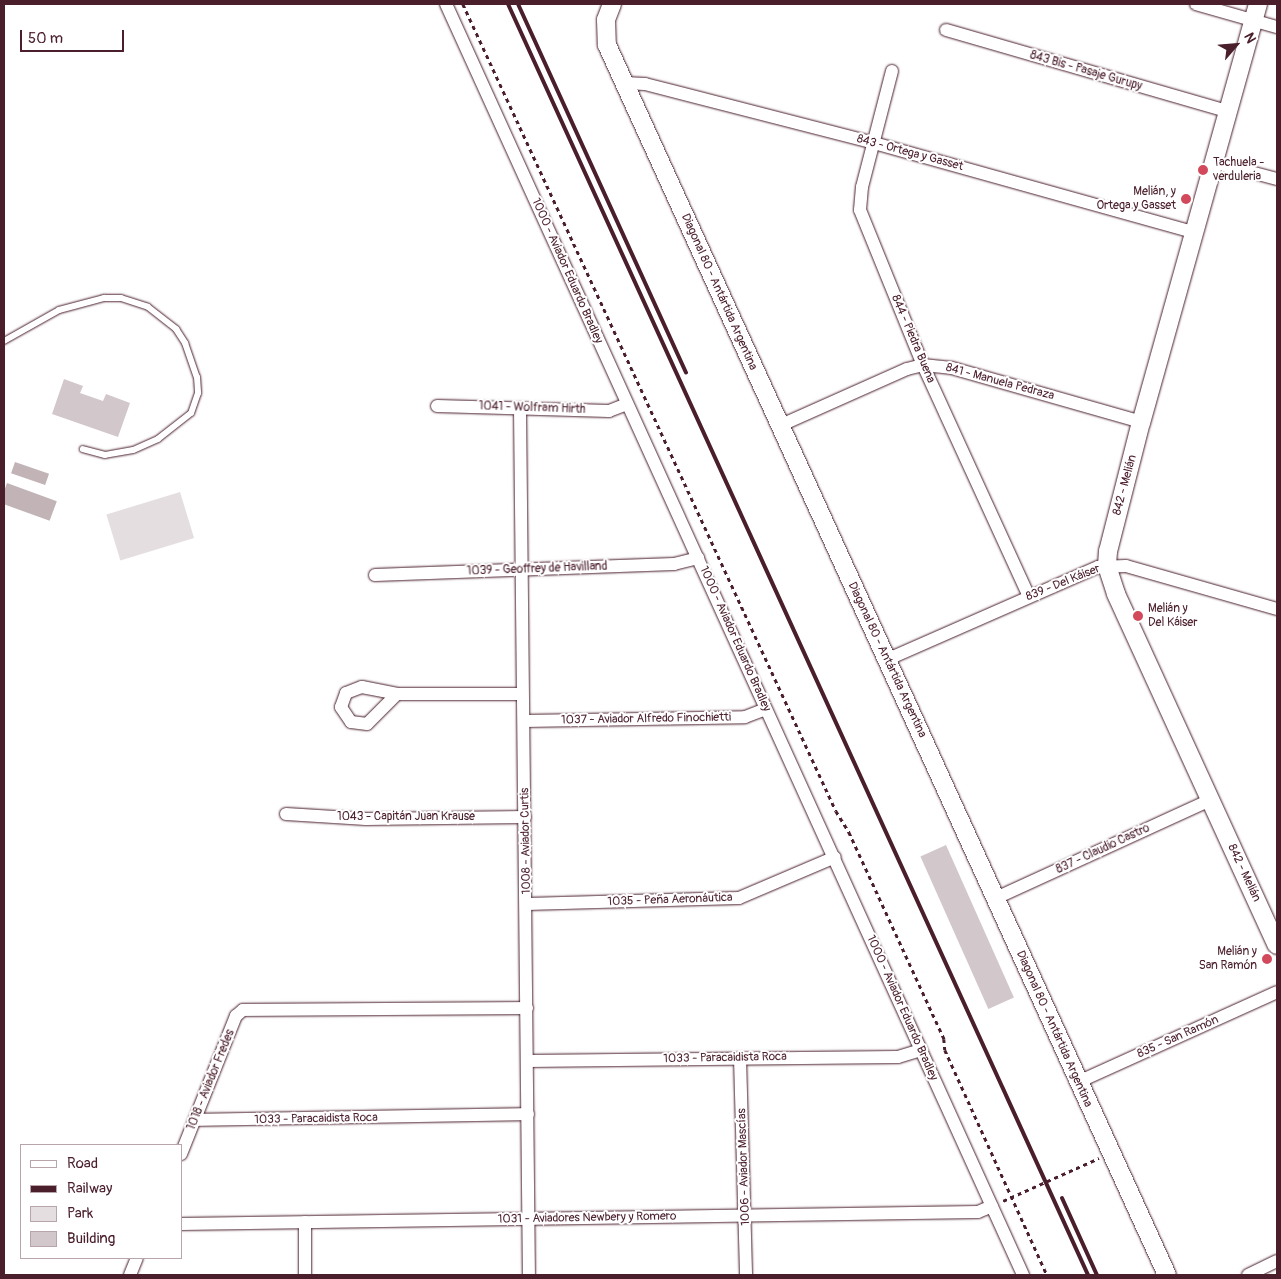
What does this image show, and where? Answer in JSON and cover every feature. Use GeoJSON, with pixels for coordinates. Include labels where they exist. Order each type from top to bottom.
{"type":"FeatureCollection","features":[{"type":"Feature","properties":{"kind":"main road","name":"Diagonal 80 - Antártida Argentina"},"geometry":{"type":"LineString","coordinates":[[612,4],[606,20],[607,45],[779,426],[996,898],[1109,1153],[1167,1275]]}},
{"type":"Feature","properties":{"kind":"main road","name":"842 - Melián"},"geometry":{"type":"LineString","coordinates":[[1256,12],[1226,111],[1141,422],[1108,551],[1107,566],[1116,594],[1277,945]]}},
{"type":"Feature","properties":{"kind":"street","name":"1000 - Aviador Eduardo Bradley"},"geometry":{"type":"LineString","coordinates":[[446,4],[1023,1275]]}},
{"type":"Feature","properties":{"kind":"street"},"geometry":{"type":"LineString","coordinates":[[1196,4],[1256,12],[1277,27]]}},
{"type":"Feature","properties":{"kind":"street","name":"843 Bis - Pasaje Gurupy"},"geometry":{"type":"LineString","coordinates":[[946,30],[1226,111]]}},
{"type":"Feature","properties":{"kind":"street","name":"844 - Piedra Buena"},"geometry":{"type":"LineString","coordinates":[[892,71],[862,187],[860,210],[924,365],[1029,596]]}},
{"type":"Feature","properties":{"kind":"street","name":"843 - Ortega y Gasset"},"geometry":{"type":"LineString","coordinates":[[625,83],[645,84],[874,143],[1193,232]]}},
{"type":"Feature","properties":{"kind":"street"},"geometry":{"type":"LineString","coordinates":[[1213,162],[1277,179]]}},
{"type":"Feature","properties":{"kind":"street","name":"841 - Manuela Pedraza"},"geometry":{"type":"LineString","coordinates":[[779,426],[907,369],[924,365],[952,368],[1141,422]]}},
{"type":"Feature","properties":{"kind":"street","name":"1041 - Wolfram Hirth"},"geometry":{"type":"LineString","coordinates":[[437,406],[609,411],[627,404]]}},
{"type":"Feature","properties":{"kind":"street","name":"1008 - Aviador Curtis"},"geometry":{"type":"LineString","coordinates":[[520,408],[522,694],[527,904],[529,1275]]}},
{"type":"Feature","properties":{"kind":"street","name":"1039 - Geoffrey de Havilland"},"geometry":{"type":"LineString","coordinates":[[375,575],[674,564],[698,558]]}},
{"type":"Feature","properties":{"kind":"street","name":"839 - Del Káiser"},"geometry":{"type":"LineString","coordinates":[[886,660],[1091,569],[1107,566],[1126,566],[1277,609]]}},
{"type":"Feature","properties":{"kind":"street"},"geometry":{"type":"LineString","coordinates":[[397,694],[522,694]]}},
{"type":"Feature","properties":{"kind":"street","name":"1037 - Aviador Alfredo Finochietti"},"geometry":{"type":"LineString","coordinates":[[524,721],[745,717],[766,709]]}},
{"type":"Feature","properties":{"kind":"street","name":"837 - Claudio Castro"},"geometry":{"type":"LineString","coordinates":[[996,898],[1210,800]]}},
{"type":"Feature","properties":{"kind":"street","name":"1043 - Capitán Juan Krause"},"geometry":{"type":"LineString","coordinates":[[286,814],[366,819],[525,817]]}},
{"type":"Feature","properties":{"kind":"street","name":"1035 - Peña Aeronáutica"},"geometry":{"type":"LineString","coordinates":[[527,904],[739,898],[835,858]]}},
{"type":"Feature","properties":{"kind":"street","name":"835 - San Ramón"},"geometry":{"type":"LineString","coordinates":[[1078,1082],[1277,992]]}},
{"type":"Feature","properties":{"kind":"street","name":"1018 - Aviador Fredes"},"geometry":{"type":"LineString","coordinates":[[182,1152],[236,1016],[244,1010],[527,1008]]}},
{"type":"Feature","properties":{"kind":"street","name":"1033 - Paracaidista Roca"},"geometry":{"type":"LineString","coordinates":[[527,1061],[898,1057],[921,1050]]}},
{"type":"Feature","properties":{"kind":"street","name":"1006 - Aviador Mascías"},"geometry":{"type":"LineString","coordinates":[[740,1058],[746,1216],[746,1275]]}},
{"type":"Feature","properties":{"kind":"street","name":"1033 - Paracaidista Roca"},"geometry":{"type":"LineString","coordinates":[[195,1120],[528,1114]]}},
{"type":"Feature","properties":{"kind":"street","name":"1031 - Aviadores Newbery y Romero"},"geometry":{"type":"LineString","coordinates":[[182,1224],[978,1212],[992,1206]]}},
{"type":"Feature","properties":{"kind":"street"},"geometry":{"type":"LineString","coordinates":[[305,1222],[305,1275]]}},
{"type":"Feature","properties":{"kind":"street"},"geometry":{"type":"LineString","coordinates":[[130,1275],[137,1259]]}},
{"type":"Feature","properties":{"kind":"street"},"geometry":{"type":"LineString","coordinates":[[1248,1275],[1277,1261]]}},
{"type":"Feature","properties":{"kind":"lane"},"geometry":{"type":"LineString","coordinates":[[4,341],[50,314],[104,298],[120,298],[148,307],[176,329],[185,343],[197,377],[198,393],[191,413],[158,439],[133,450],[105,455],[83,449]]}},
{"type":"Feature","properties":{"kind":"path"},"geometry":{"type":"LineString","coordinates":[[463,4],[836,811],[849,832],[944,1039],[945,1050],[1047,1275]]}},
{"type":"Feature","properties":{"kind":"path"},"geometry":{"type":"LineString","coordinates":[[992,1206],[1109,1153]]}},
{"type":"Feature","properties":{"kind":"green space"},"geometry":{"type":"Polygon","coordinates":[[[180,492],[194,538],[120,560],[106,515],[180,492]]]}},
{"type":"Feature","properties":{"kind":"shaded area"},"geometry":{"type":"Polygon","coordinates":[[[15,462],[49,474],[45,485],[11,473],[15,462]]]}},
{"type":"Feature","properties":{"kind":"shaded area"},"geometry":{"type":"Polygon","coordinates":[[[7,483],[57,501],[50,521],[4,504],[4,491],[7,483]]]}},
{"type":"Feature","properties":{"kind":"building"},"geometry":{"type":"Polygon","coordinates":[[[64,379],[83,386],[80,393],[103,401],[106,394],[130,403],[118,437],[52,414],[64,379]]]}},
{"type":"Feature","properties":{"kind":"building"},"geometry":{"type":"Polygon","coordinates":[[[946,845],[1014,998],[988,1009],[920,856],[946,845]]]}},
{"type":"Feature","properties":{"kind":"railway"},"geometry":{"type":"LineString","coordinates":[[508,4],[1088,1275]]}},
{"type":"Feature","properties":{"kind":"railway"},"geometry":{"type":"LineString","coordinates":[[518,4],[686,372]]}},
{"type":"Feature","properties":{"kind":"railway"},"geometry":{"type":"LineString","coordinates":[[1062,1198],[1097,1275]]}},
{"type":"Feature","properties":{"kind":"place","name":"Tachuela - verduleria"},"geometry":{"type":"Point","coordinates":[1203,170]}},
{"type":"Feature","properties":{"kind":"place","name":"Melián, y Ortega y Gasset"},"geometry":{"type":"Point","coordinates":[1186,199]}},
{"type":"Feature","properties":{"kind":"place","name":"Melián y Del Káiser"},"geometry":{"type":"Point","coordinates":[1138,616]}},
{"type":"Feature","properties":{"kind":"place","name":"Melián y San Ramón"},"geometry":{"type":"Point","coordinates":[1267,959]}}]}
